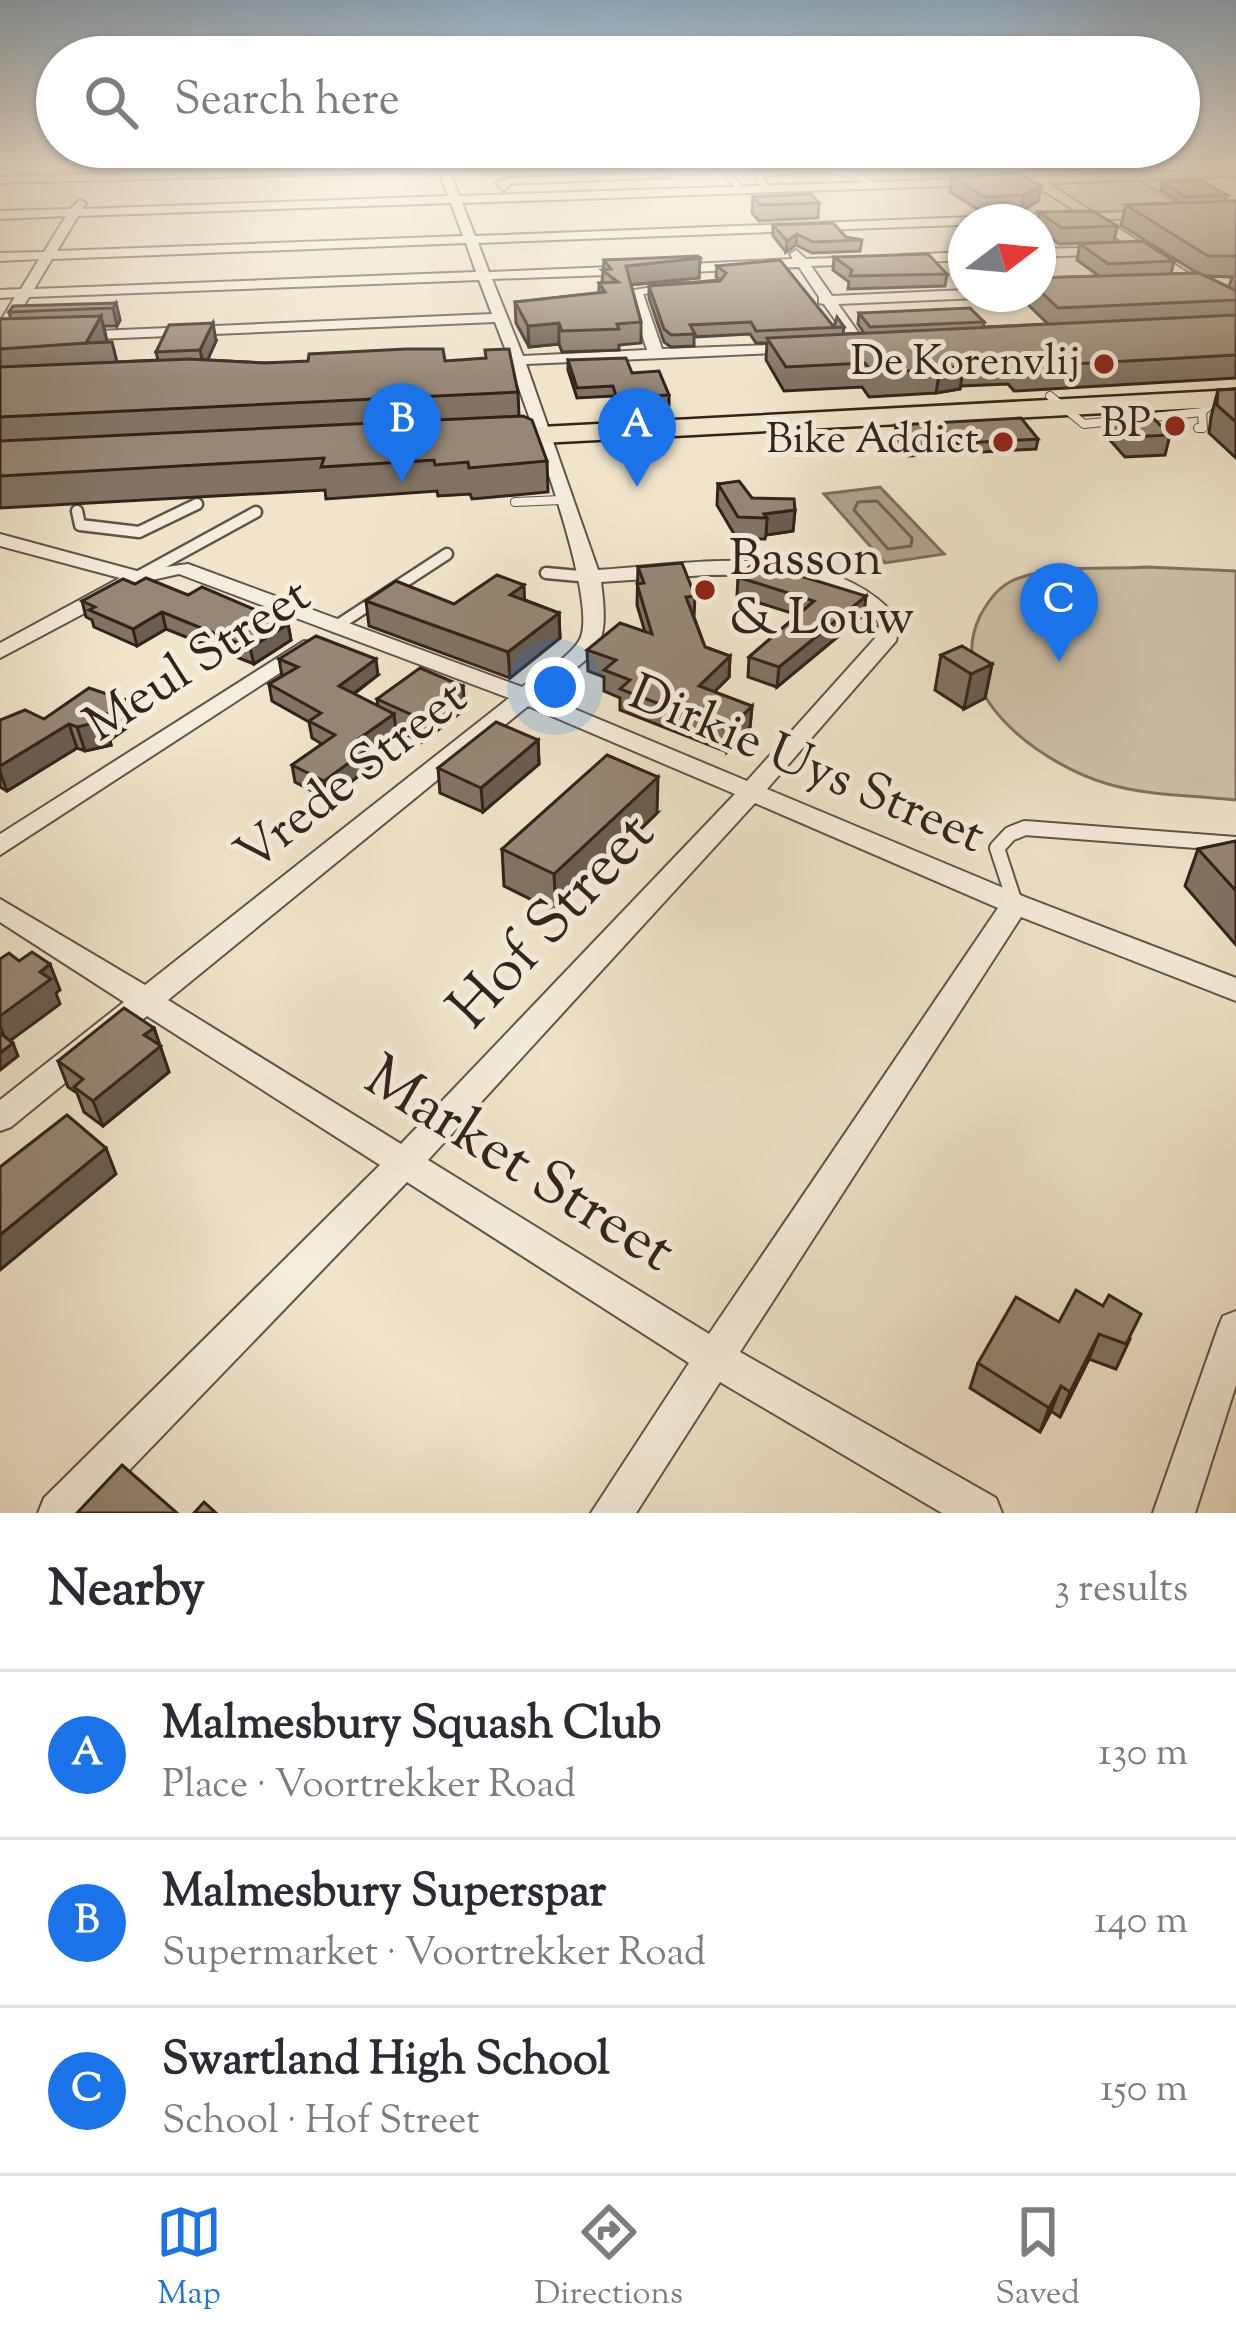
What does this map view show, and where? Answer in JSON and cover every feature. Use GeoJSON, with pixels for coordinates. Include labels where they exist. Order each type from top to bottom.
{"type":"FeatureCollection","features":[{"type":"Feature","properties":{"kind":"main road"},"geometry":{"type":"LineString","coordinates":[[457,431],[1055,402],[1211,409]]}},
{"type":"Feature","properties":{"kind":"street"},"geometry":{"type":"LineString","coordinates":[[24,339],[0,337],[59,237]]}},
{"type":"Feature","properties":{"kind":"street"},"geometry":{"type":"LineString","coordinates":[[0,257],[545,237]]}},
{"type":"Feature","properties":{"kind":"street"},"geometry":{"type":"LineString","coordinates":[[783,237],[860,345]]}},
{"type":"Feature","properties":{"kind":"street"},"geometry":{"type":"LineString","coordinates":[[1123,237],[1236,310]]}},
{"type":"Feature","properties":{"kind":"street","name":"Vrede Street"},"geometry":{"type":"LineString","coordinates":[[0,1118],[588,646],[596,626],[590,577],[472,239]]}},
{"type":"Feature","properties":{"kind":"street"},"geometry":{"type":"LineString","coordinates":[[1056,253],[1143,249]]}},
{"type":"Feature","properties":{"kind":"street"},"geometry":{"type":"LineString","coordinates":[[896,259],[948,257]]}},
{"type":"Feature","properties":{"kind":"street"},"geometry":{"type":"LineString","coordinates":[[0,294],[872,260]]}},
{"type":"Feature","properties":{"kind":"street"},"geometry":{"type":"LineString","coordinates":[[1179,287],[1236,284]]}},
{"type":"Feature","properties":{"kind":"street"},"geometry":{"type":"LineString","coordinates":[[656,354],[635,291],[714,285]]}},
{"type":"Feature","properties":{"kind":"street"},"geometry":{"type":"LineString","coordinates":[[824,300],[948,295]]}},
{"type":"Feature","properties":{"kind":"street"},"geometry":{"type":"LineString","coordinates":[[48,338],[500,319]]}},
{"type":"Feature","properties":{"kind":"street"},"geometry":{"type":"LineString","coordinates":[[837,346],[883,344]]}},
{"type":"Feature","properties":{"kind":"street"},"geometry":{"type":"LineString","coordinates":[[493,362],[814,347]]}},
{"type":"Feature","properties":{"kind":"street"},"geometry":{"type":"LineString","coordinates":[[0,540],[137,577]]}},
{"type":"Feature","properties":{"kind":"street","name":"Dirkie Uys Street"},"geometry":{"type":"LineString","coordinates":[[137,577],[181,568],[527,698],[1015,904],[1236,990]]}},
{"type":"Feature","properties":{"kind":"street","name":"Hof Street"},"geometry":{"type":"LineString","coordinates":[[59,1513],[404,1163],[752,791],[888,636],[890,621],[879,604],[844,586],[765,568],[590,577]]}},
{"type":"Feature","properties":{"kind":"street"},"geometry":{"type":"LineString","coordinates":[[0,652],[137,577]]}},
{"type":"Feature","properties":{"kind":"street","name":"Meul Street"},"geometry":{"type":"LineString","coordinates":[[0,846],[334,627]]}},
{"type":"Feature","properties":{"kind":"street"},"geometry":{"type":"LineString","coordinates":[[612,1513],[711,1356],[1015,904]]}},
{"type":"Feature","properties":{"kind":"street","name":"Market Street"},"geometry":{"type":"LineString","coordinates":[[0,909],[711,1356],[981,1513]]}},
{"type":"Feature","properties":{"kind":"street"},"geometry":{"type":"LineString","coordinates":[[1174,1513],[1236,1328]]}},
{"type":"Feature","properties":{"kind":"lane"},"geometry":{"type":"LineString","coordinates":[[1055,402],[1084,424],[1147,425],[1142,415],[1211,409]]}},
{"type":"Feature","properties":{"kind":"lane"},"geometry":{"type":"LineString","coordinates":[[515,502],[561,500]]}},
{"type":"Feature","properties":{"kind":"lane"},"geometry":{"type":"LineString","coordinates":[[77,511],[80,526],[139,532],[197,504]]}},
{"type":"Feature","properties":{"kind":"lane"},"geometry":{"type":"LineString","coordinates":[[137,577],[256,512]]}},
{"type":"Feature","properties":{"kind":"lane","name":"Meul Street"},"geometry":{"type":"LineString","coordinates":[[334,627],[448,554]]}},
{"type":"Feature","properties":{"kind":"lane"},"geometry":{"type":"LineString","coordinates":[[546,573],[590,577]]}},
{"type":"Feature","properties":{"kind":"lane"},"geometry":{"type":"LineString","coordinates":[[1015,904],[997,848],[1010,834],[1025,829],[1236,844]]}},
{"type":"Feature","properties":{"kind":"shaded area"},"geometry":{"type":"Polygon","coordinates":[[[1059,570],[1236,571],[1236,800],[1139,791],[1082,775],[1055,761],[1005,722],[975,673],[972,645],[980,616],[1005,585],[1059,570]]]}},
{"type":"Feature","properties":{"kind":"water"},"geometry":{"type":"Polygon","coordinates":[[[880,487],[944,554],[885,563],[824,494],[880,487]]]}},
{"type":"Feature","properties":{"kind":"building"},"geometry":{"type":"Polygon","coordinates":[[[802,237],[862,240],[813,242],[802,237]]]}},
{"type":"Feature","properties":{"kind":"building"},"geometry":{"type":"Polygon","coordinates":[[[1177,237],[1236,237],[1236,256],[1208,256],[1177,237]]]}},
{"type":"Feature","properties":{"kind":"building"},"geometry":{"type":"Polygon","coordinates":[[[1142,241],[1174,261],[1108,264],[1080,244],[1142,241]]]}},
{"type":"Feature","properties":{"kind":"building"},"geometry":{"type":"Polygon","coordinates":[[[928,254],[947,274],[850,276],[852,270],[834,257],[928,254]]]}},
{"type":"Feature","properties":{"kind":"building"},"geometry":{"type":"Polygon","coordinates":[[[698,256],[626,266],[641,322],[617,324],[619,329],[562,331],[559,323],[528,326],[515,302],[605,292],[599,283],[618,282],[602,270],[611,269],[604,260],[698,256]]]}},
{"type":"Feature","properties":{"kind":"building"},"geometry":{"type":"Polygon","coordinates":[[[780,260],[834,327],[837,317],[844,327],[756,331],[751,322],[690,325],[695,334],[671,335],[664,329],[649,286],[720,281],[726,273],[717,266],[780,260]]]}},
{"type":"Feature","properties":{"kind":"building"},"geometry":{"type":"Polygon","coordinates":[[[1199,273],[1236,291],[1236,300],[1058,308],[1056,277],[1199,273]]]}},
{"type":"Feature","properties":{"kind":"building"},"geometry":{"type":"Polygon","coordinates":[[[116,303],[113,308],[9,312],[13,306],[116,303]]]}},
{"type":"Feature","properties":{"kind":"building"},"geometry":{"type":"Polygon","coordinates":[[[948,309],[974,312],[984,322],[870,327],[859,313],[948,309]]]}},
{"type":"Feature","properties":{"kind":"building"},"geometry":{"type":"Polygon","coordinates":[[[1236,315],[1236,355],[1019,367],[1012,360],[872,373],[865,363],[786,367],[767,338],[1236,315]]]}},
{"type":"Feature","properties":{"kind":"building"},"geometry":{"type":"Polygon","coordinates":[[[101,316],[86,343],[0,349],[0,319],[101,316]]]}},
{"type":"Feature","properties":{"kind":"building"},"geometry":{"type":"Polygon","coordinates":[[[213,323],[200,350],[156,352],[169,325],[213,323]]]}},
{"type":"Feature","properties":{"kind":"building"},"geometry":{"type":"Polygon","coordinates":[[[443,349],[445,361],[486,358],[485,350],[509,349],[518,392],[0,417],[0,367],[189,359],[264,363],[308,361],[309,354],[443,349]]]}},
{"type":"Feature","properties":{"kind":"building"},"geometry":{"type":"Polygon","coordinates":[[[626,358],[632,373],[659,371],[669,395],[617,399],[613,386],[577,388],[568,360],[626,358]]]}},
{"type":"Feature","properties":{"kind":"building"},"geometry":{"type":"Polygon","coordinates":[[[1236,389],[1236,422],[1217,405],[1218,390],[1236,389]]]}},
{"type":"Feature","properties":{"kind":"building"},"geometry":{"type":"Polygon","coordinates":[[[523,416],[532,420],[547,461],[469,468],[468,462],[435,465],[434,460],[321,467],[324,458],[0,476],[0,441],[523,416]]]}},
{"type":"Feature","properties":{"kind":"building"},"geometry":{"type":"Polygon","coordinates":[[[1152,417],[1170,435],[1130,437],[1113,419],[1152,417]]]}},
{"type":"Feature","properties":{"kind":"building"},"geometry":{"type":"Polygon","coordinates":[[[1021,418],[1038,439],[911,446],[896,425],[1021,418]]]}},
{"type":"Feature","properties":{"kind":"building"},"geometry":{"type":"Polygon","coordinates":[[[739,481],[752,498],[794,499],[795,510],[764,514],[767,518],[738,517],[718,484],[739,481]]]}},
{"type":"Feature","properties":{"kind":"building"},"geometry":{"type":"Polygon","coordinates":[[[755,562],[866,596],[779,667],[749,657],[814,601],[738,577],[755,562]]]}},
{"type":"Feature","properties":{"kind":"building"},"geometry":{"type":"Polygon","coordinates":[[[682,563],[695,596],[686,597],[705,647],[730,656],[699,686],[752,706],[728,730],[620,689],[630,680],[604,670],[616,660],[587,650],[620,623],[652,634],[637,584],[644,583],[638,567],[682,563]]]}},
{"type":"Feature","properties":{"kind":"building"},"geometry":{"type":"Polygon","coordinates":[[[497,575],[524,585],[510,595],[559,613],[508,652],[366,601],[396,581],[454,604],[497,575]]]}},
{"type":"Feature","properties":{"kind":"building"},"geometry":{"type":"Polygon","coordinates":[[[146,578],[188,595],[202,587],[288,624],[250,648],[162,612],[133,629],[89,610],[95,607],[82,601],[123,579],[135,584],[146,578]]]}},
{"type":"Feature","properties":{"kind":"building"},"geometry":{"type":"Polygon","coordinates":[[[316,636],[376,659],[339,686],[394,714],[354,742],[368,749],[324,781],[292,765],[335,735],[309,721],[321,713],[269,684],[298,667],[279,659],[316,636]]]}},
{"type":"Feature","properties":{"kind":"building"},"geometry":{"type":"Polygon","coordinates":[[[962,646],[992,664],[971,674],[941,655],[962,646]]]}},
{"type":"Feature","properties":{"kind":"building"},"geometry":{"type":"Polygon","coordinates":[[[420,668],[463,686],[419,718],[377,699],[420,668]]]}},
{"type":"Feature","properties":{"kind":"building"},"geometry":{"type":"Polygon","coordinates":[[[89,688],[125,700],[104,721],[77,727],[69,724],[0,766],[0,720],[25,710],[44,719],[89,688]]]}},
{"type":"Feature","properties":{"kind":"building"},"geometry":{"type":"Polygon","coordinates":[[[496,722],[538,740],[481,788],[438,768],[496,722]]]}},
{"type":"Feature","properties":{"kind":"building"},"geometry":{"type":"Polygon","coordinates":[[[607,755],[658,777],[554,874],[502,849],[607,755]]]}},
{"type":"Feature","properties":{"kind":"building"},"geometry":{"type":"Polygon","coordinates":[[[1236,841],[1236,891],[1198,849],[1236,841]]]}},
{"type":"Feature","properties":{"kind":"building"},"geometry":{"type":"Polygon","coordinates":[[[32,952],[50,964],[40,972],[51,979],[0,1016],[0,959],[9,953],[19,961],[32,952]]]}},
{"type":"Feature","properties":{"kind":"building"},"geometry":{"type":"Polygon","coordinates":[[[124,1008],[154,1028],[144,1035],[161,1046],[93,1101],[74,1087],[83,1079],[58,1061],[124,1008]]]}},
{"type":"Feature","properties":{"kind":"building"},"geometry":{"type":"Polygon","coordinates":[[[0,1033],[13,1043],[0,1053],[0,1033]]]}},
{"type":"Feature","properties":{"kind":"building"},"geometry":{"type":"Polygon","coordinates":[[[67,1115],[106,1148],[0,1235],[0,1167],[67,1115]]]}},
{"type":"Feature","properties":{"kind":"building"},"geometry":{"type":"Polygon","coordinates":[[[1076,1290],[1103,1306],[1109,1295],[1141,1314],[1126,1344],[1099,1334],[1070,1392],[1061,1386],[1049,1408],[978,1363],[1016,1297],[1059,1322],[1076,1290]]]}},
{"type":"Feature","properties":{"kind":"building"},"geometry":{"type":"Polygon","coordinates":[[[122,1465],[177,1513],[77,1513],[122,1465]]]}},
{"type":"Feature","properties":{"kind":"building"},"geometry":{"type":"Polygon","coordinates":[[[204,1502],[216,1513],[194,1513],[204,1502]]]}},
{"type":"Feature","properties":{"kind":"place","name":"De Korenvlij"},"geometry":{"type":"Point","coordinates":[1104,364]}},
{"type":"Feature","properties":{"kind":"place","name":"BP"},"geometry":{"type":"Point","coordinates":[1175,426]}},
{"type":"Feature","properties":{"kind":"place","name":"Bike Addict"},"geometry":{"type":"Point","coordinates":[1003,442]}},
{"type":"Feature","properties":{"kind":"place","name":"Malmesbury Superspar"},"geometry":{"type":"Point","coordinates":[402,482]}},
{"type":"Feature","properties":{"kind":"place","name":"Malmesbury Squash Club"},"geometry":{"type":"Point","coordinates":[637,487]}},
{"type":"Feature","properties":{"kind":"place","name":"Basson & Louw"},"geometry":{"type":"Point","coordinates":[705,590]}},
{"type":"Feature","properties":{"kind":"place","name":"Swartland High School"},"geometry":{"type":"Point","coordinates":[1059,662]}}]}
